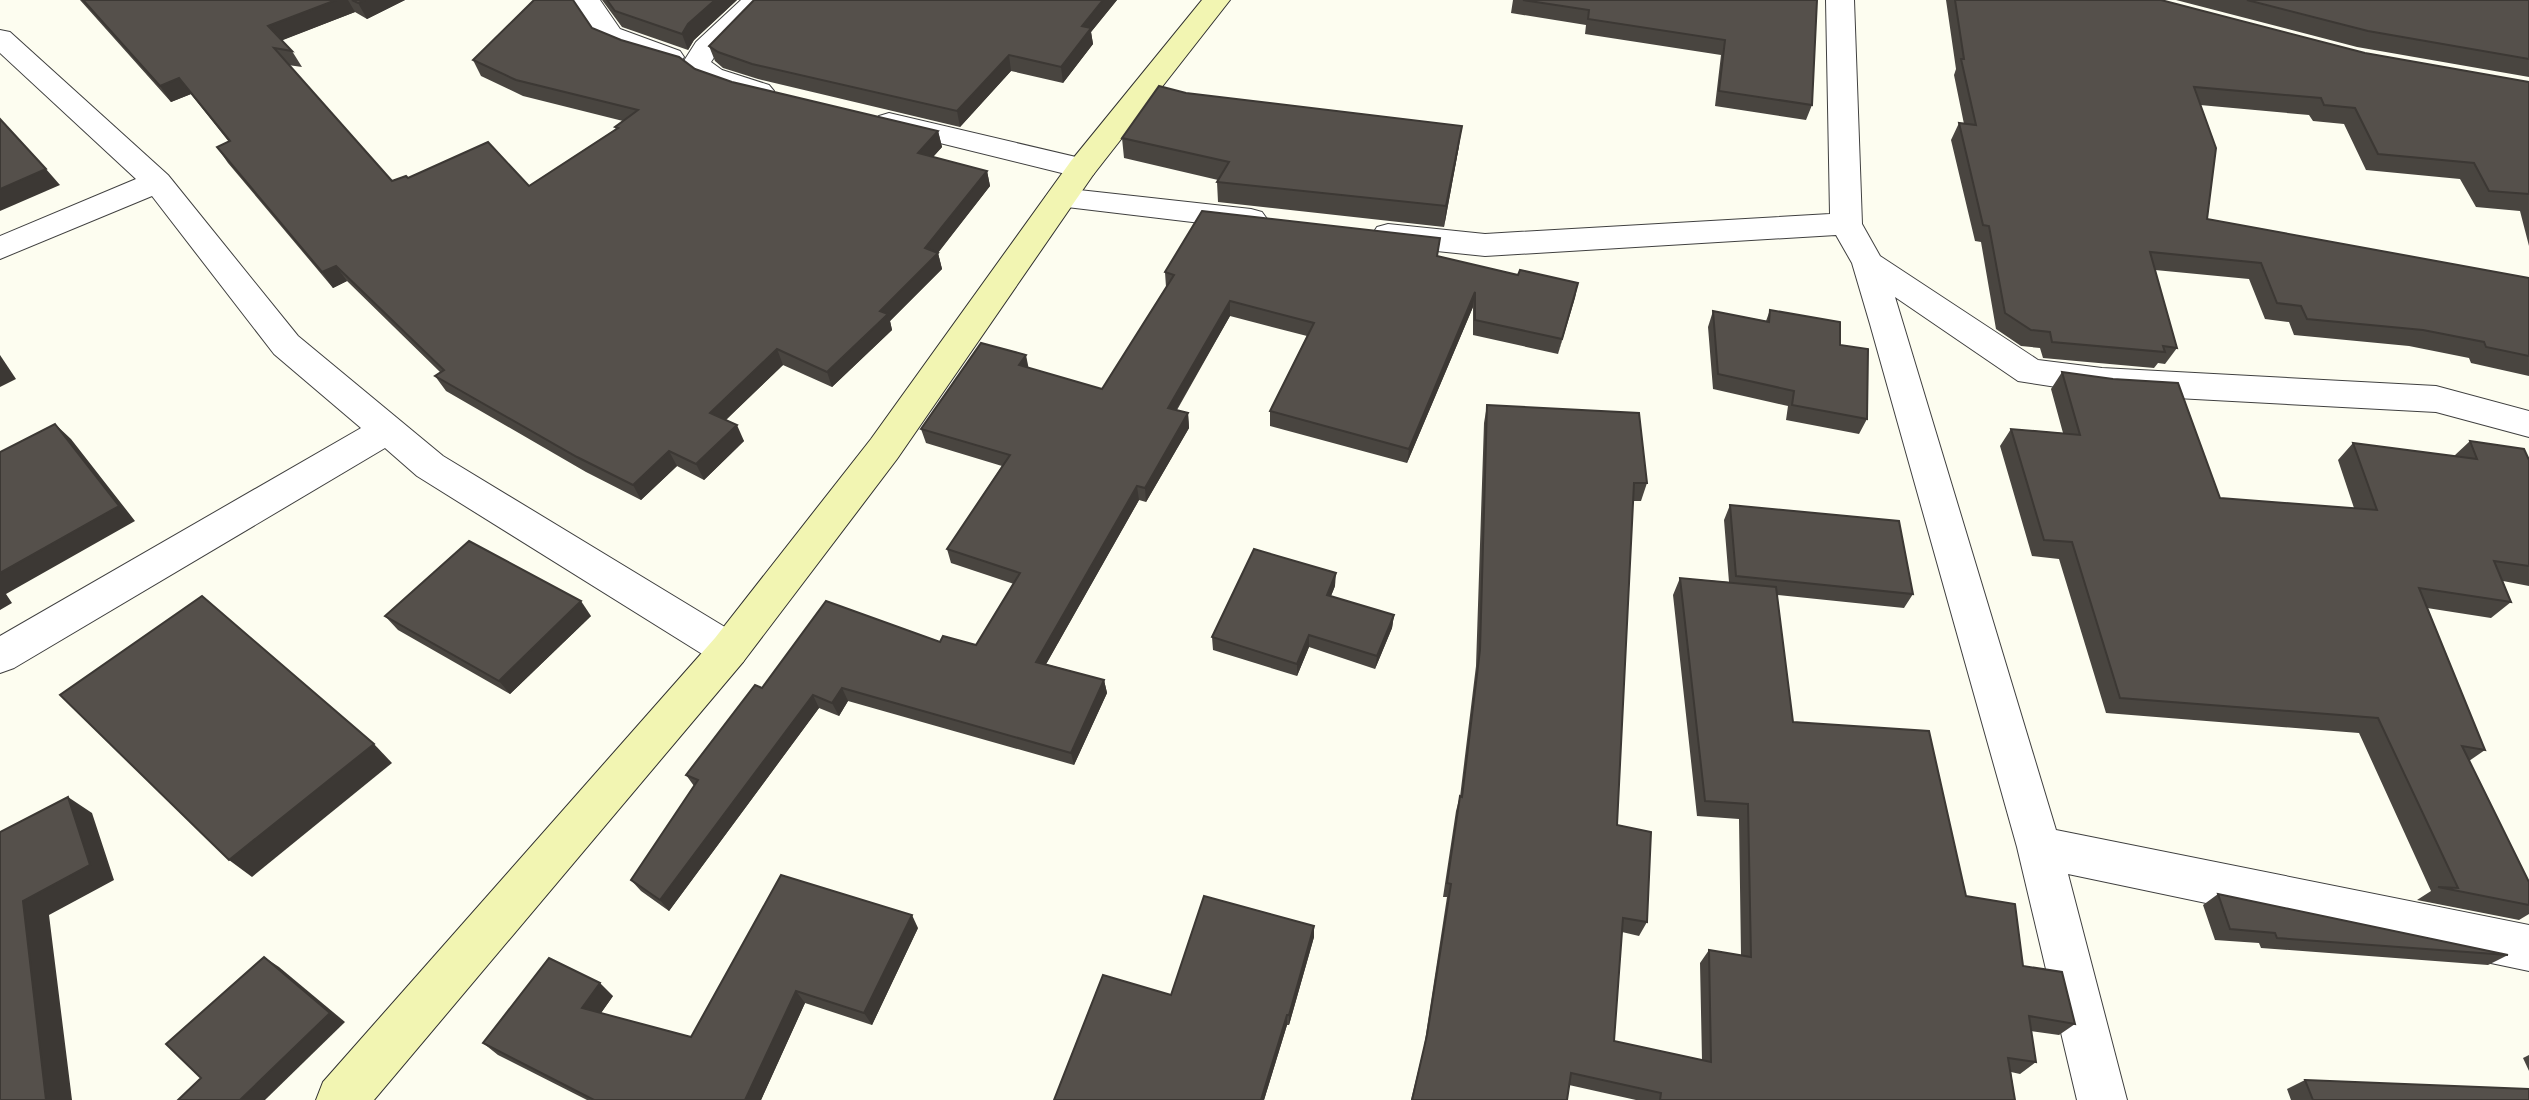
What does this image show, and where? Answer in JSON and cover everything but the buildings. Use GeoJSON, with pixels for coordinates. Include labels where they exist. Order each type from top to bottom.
{"type":"FeatureCollection","features":[{"type":"Feature","properties":{"kind":"street"},"geometry":{"type":"LineString","coordinates":[[586,0],[610,35],[638,47],[696,64],[712,76],[748,89],[788,98]]}},
{"type":"Feature","properties":{"kind":"street"},"geometry":{"type":"LineString","coordinates":[[696,64],[706,48],[757,0]]}},
{"type":"Feature","properties":{"kind":"street"},"geometry":{"type":"LineString","coordinates":[[341,1100],[729,650],[884,449],[1072,183],[1216,0]]}},
{"type":"Feature","properties":{"kind":"street"},"geometry":{"type":"LineString","coordinates":[[1840,0],[1846,224],[1868,263],[2039,847],[2102,1100]]}},
{"type":"Feature","properties":{"kind":"street"},"geometry":{"type":"LineString","coordinates":[[0,38],[157,182],[286,345],[387,430],[430,466],[729,650]]}},
{"type":"Feature","properties":{"kind":"street"},"geometry":{"type":"LineString","coordinates":[[868,117],[1072,183],[1280,222]]}},
{"type":"Feature","properties":{"kind":"street"},"geometry":{"type":"LineString","coordinates":[[0,248],[157,182]]}},
{"type":"Feature","properties":{"kind":"street"},"geometry":{"type":"LineString","coordinates":[[1362,232],[1485,246],[1846,224]]}},
{"type":"Feature","properties":{"kind":"street"},"geometry":{"type":"LineString","coordinates":[[1868,263],[2030,372],[2102,381],[2436,399],[2529,424]]}},
{"type":"Feature","properties":{"kind":"street"},"geometry":{"type":"LineString","coordinates":[[0,656],[387,430]]}},
{"type":"Feature","properties":{"kind":"street"},"geometry":{"type":"LineString","coordinates":[[2039,847],[2529,947]]}}]}
